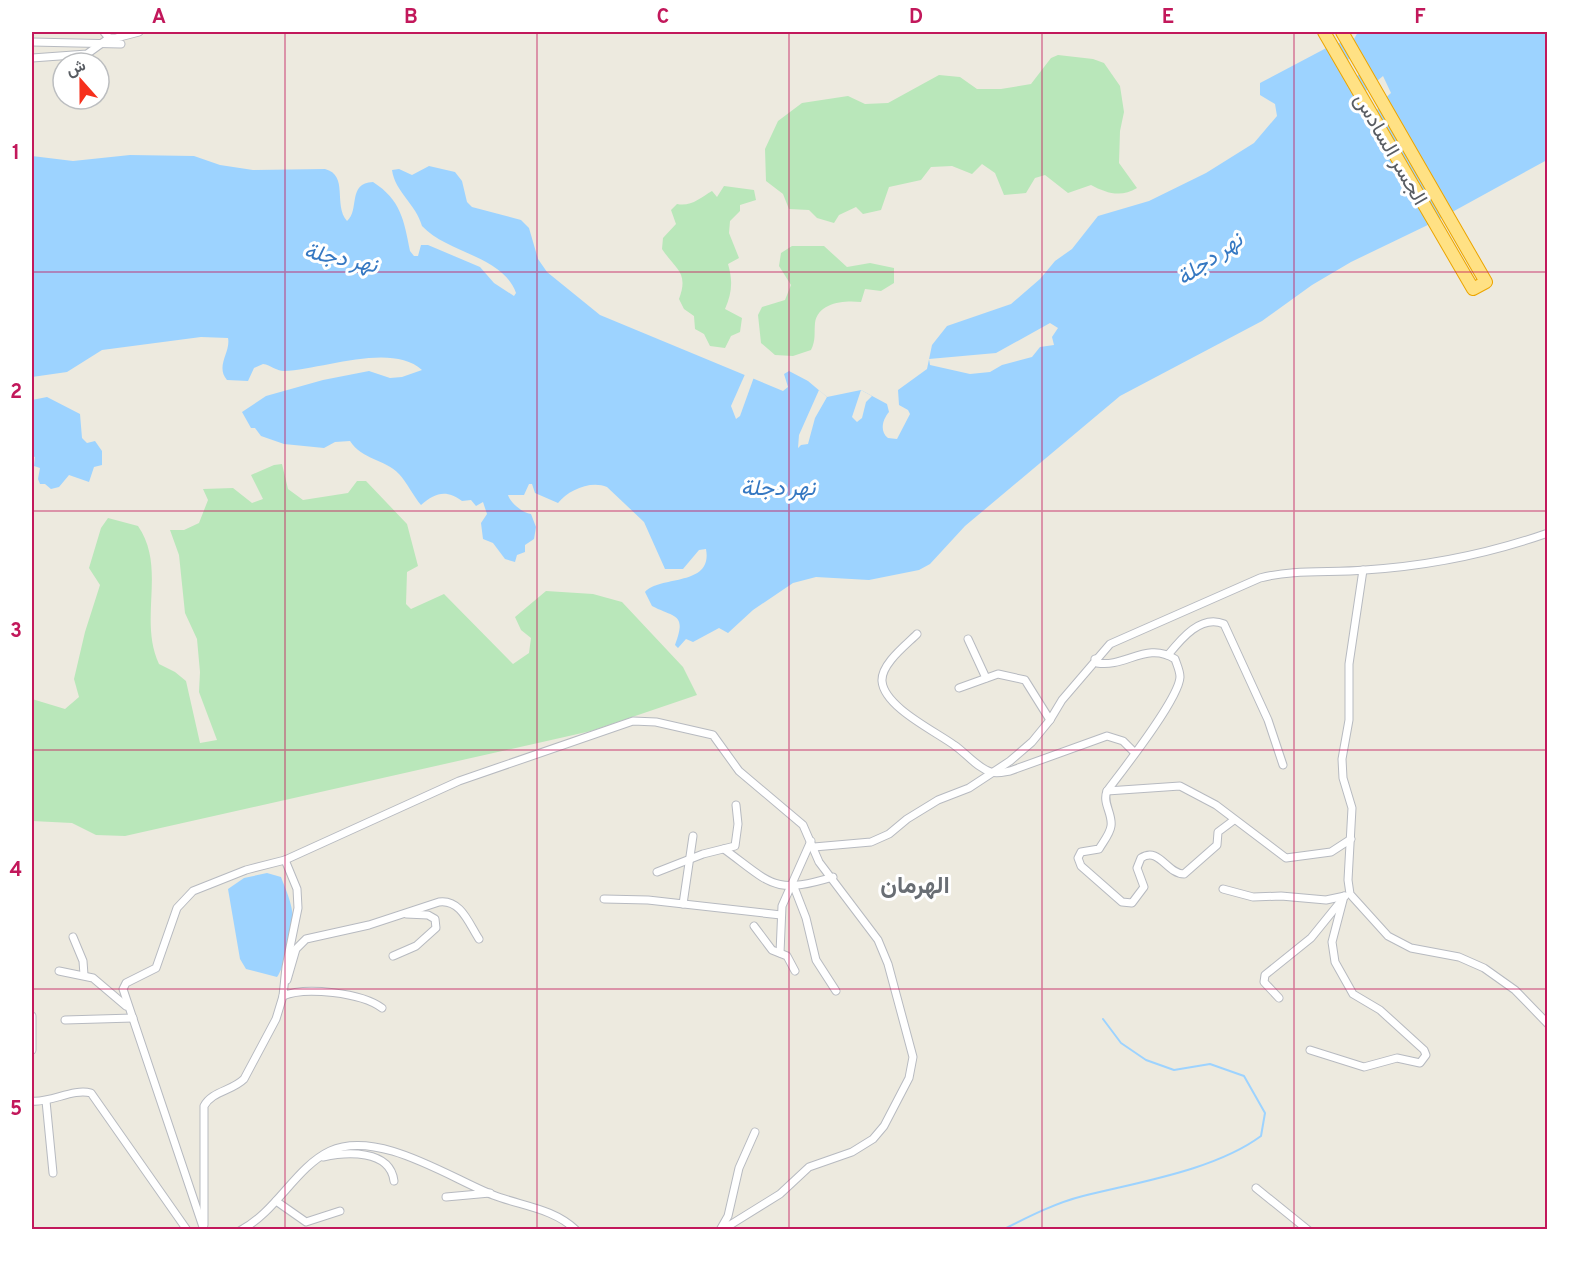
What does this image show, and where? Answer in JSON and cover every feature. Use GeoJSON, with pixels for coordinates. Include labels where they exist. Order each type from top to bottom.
{"type":"FeatureCollection","features":[{"type":"Feature","properties":{"kind":"highway","name":"الجسر السادس"},"geometry":{"type":"LineString","coordinates":[[1324,32],[1473,289],[1486,282],[1342,32]]}},
{"type":"Feature","properties":{"kind":"street"},"geometry":{"type":"LineString","coordinates":[[32,58],[87,54],[103,44],[107,35],[116,38],[139,32]]}},
{"type":"Feature","properties":{"kind":"street"},"geometry":{"type":"LineString","coordinates":[[32,42],[121,44]]}},
{"type":"Feature","properties":{"kind":"street"},"geometry":{"type":"LineString","coordinates":[[812,844],[871,842],[889,834],[907,819],[938,800],[969,788],[1021,752],[1050,720],[1057,706],[1095,658],[1110,644],[1128,633],[1260,578],[1278,573],[1363,570],[1441,563],[1548,532]]}},
{"type":"Feature","properties":{"kind":"street"},"geometry":{"type":"LineString","coordinates":[[1310,1050],[1369,1067],[1397,1058],[1420,1063],[1426,1055],[1419,1045],[1385,1014],[1353,994],[1335,962],[1332,942],[1348,880],[1352,808],[1343,778],[1342,759],[1349,720],[1349,664],[1363,570]]}},
{"type":"Feature","properties":{"kind":"street"},"geometry":{"type":"LineString","coordinates":[[1168,654],[1196,627],[1211,622],[1224,624],[1268,720],[1283,765]]}},
{"type":"Feature","properties":{"kind":"street"},"geometry":{"type":"LineString","coordinates":[[917,634],[887,666],[882,681],[884,689],[907,713],[953,744],[982,768],[991,772],[1016,769],[1102,737],[1114,736],[1134,752]]}},
{"type":"Feature","properties":{"kind":"street"},"geometry":{"type":"LineString","coordinates":[[968,639],[986,678]]}},
{"type":"Feature","properties":{"kind":"street"},"geometry":{"type":"LineString","coordinates":[[1095,658],[1101,664],[1151,652],[1168,654],[1178,667],[1178,687],[1160,719],[1107,791],[1105,800],[1111,819],[1110,831],[1099,849],[1084,850],[1078,861],[1081,866],[1125,904],[1132,903],[1144,890],[1137,868],[1141,858],[1147,854],[1155,855],[1178,874],[1184,874],[1217,845],[1218,832],[1234,820]]}},
{"type":"Feature","properties":{"kind":"street"},"geometry":{"type":"LineString","coordinates":[[959,688],[998,675],[1025,680],[1050,720]]}},
{"type":"Feature","properties":{"kind":"street"},"geometry":{"type":"LineString","coordinates":[[204,1228],[128,1007],[124,986],[152,971],[159,963],[173,917],[186,896],[246,870],[285,860],[459,781],[510,762],[642,720],[713,735],[739,771],[798,820],[819,862],[833,877],[878,940],[885,956],[895,1000],[911,1042],[911,1071],[884,1126],[873,1139],[852,1152],[803,1171],[780,1194],[721,1230]]}},
{"type":"Feature","properties":{"kind":"street"},"geometry":{"type":"LineString","coordinates":[[1107,791],[1180,786],[1207,799],[1280,855],[1290,859],[1331,852],[1351,838]]}},
{"type":"Feature","properties":{"kind":"street"},"geometry":{"type":"LineString","coordinates":[[657,872],[736,844],[738,818],[736,805]]}},
{"type":"Feature","properties":{"kind":"street"},"geometry":{"type":"LineString","coordinates":[[683,904],[693,836]]}},
{"type":"Feature","properties":{"kind":"street"},"geometry":{"type":"LineString","coordinates":[[780,953],[781,915],[812,844]]}},
{"type":"Feature","properties":{"kind":"street"},"geometry":{"type":"LineString","coordinates":[[724,849],[764,879],[792,887],[833,877]]}},
{"type":"Feature","properties":{"kind":"street"},"geometry":{"type":"LineString","coordinates":[[284,992],[298,908],[297,889],[285,860]]}},
{"type":"Feature","properties":{"kind":"street"},"geometry":{"type":"LineString","coordinates":[[792,887],[809,927],[816,960],[836,991]]}},
{"type":"Feature","properties":{"kind":"street"},"geometry":{"type":"LineString","coordinates":[[1223,889],[1247,897],[1281,896],[1326,900],[1345,897]]}},
{"type":"Feature","properties":{"kind":"street"},"geometry":{"type":"LineString","coordinates":[[1279,998],[1264,982],[1265,975],[1311,938],[1345,897]]}},
{"type":"Feature","properties":{"kind":"street"},"geometry":{"type":"LineString","coordinates":[[1345,897],[1388,936],[1411,948],[1459,957],[1484,968],[1515,990],[1548,1024]]}},
{"type":"Feature","properties":{"kind":"street"},"geometry":{"type":"LineString","coordinates":[[604,898],[781,915]]}},
{"type":"Feature","properties":{"kind":"street"},"geometry":{"type":"LineString","coordinates":[[204,1228],[204,1106],[210,1097],[234,1087],[244,1079],[276,1019],[296,949],[306,939],[351,930],[440,902],[449,902],[461,910],[479,939]]}},
{"type":"Feature","properties":{"kind":"street"},"geometry":{"type":"LineString","coordinates":[[393,956],[412,948],[436,928],[435,919],[432,916],[404,913]]}},
{"type":"Feature","properties":{"kind":"street"},"geometry":{"type":"LineString","coordinates":[[754,926],[772,950],[788,958],[795,971]]}},
{"type":"Feature","properties":{"kind":"street"},"geometry":{"type":"LineString","coordinates":[[74,937],[83,961],[84,975]]}},
{"type":"Feature","properties":{"kind":"street"},"geometry":{"type":"LineString","coordinates":[[59,971],[84,975],[100,982],[128,1007]]}},
{"type":"Feature","properties":{"kind":"street"},"geometry":{"type":"LineString","coordinates":[[284,992],[309,991],[361,998],[381,1008]]}},
{"type":"Feature","properties":{"kind":"street"},"geometry":{"type":"LineString","coordinates":[[32,1016],[32,1050]]}},
{"type":"Feature","properties":{"kind":"street"},"geometry":{"type":"LineString","coordinates":[[65,1020],[133,1018]]}},
{"type":"Feature","properties":{"kind":"street"},"geometry":{"type":"LineString","coordinates":[[32,1101],[46,1101],[87,1092],[95,1096],[188,1230]]}},
{"type":"Feature","properties":{"kind":"street"},"geometry":{"type":"LineString","coordinates":[[46,1101],[53,1173]]}},
{"type":"Feature","properties":{"kind":"street"},"geometry":{"type":"LineString","coordinates":[[721,1230],[728,1216],[741,1162],[755,1132]]}},
{"type":"Feature","properties":{"kind":"street"},"geometry":{"type":"LineString","coordinates":[[241,1230],[256,1221],[318,1159],[331,1151],[352,1146],[393,1152],[432,1166],[490,1193],[550,1212],[576,1230]]}},
{"type":"Feature","properties":{"kind":"street"},"geometry":{"type":"LineString","coordinates":[[318,1159],[343,1153],[378,1159],[390,1169],[394,1181]]}},
{"type":"Feature","properties":{"kind":"street"},"geometry":{"type":"LineString","coordinates":[[1256,1188],[1308,1230]]}},
{"type":"Feature","properties":{"kind":"street"},"geometry":{"type":"LineString","coordinates":[[446,1197],[490,1193]]}},
{"type":"Feature","properties":{"kind":"street"},"geometry":{"type":"LineString","coordinates":[[276,1201],[306,1222],[340,1211]]}},
{"type":"Feature","properties":{"kind":"green space"},"geometry":{"type":"Polygon","coordinates":[[[1058,55],[1093,59],[1104,63],[1120,86],[1124,112],[1120,131],[1119,163],[1137,188],[1119,194],[1091,185],[1068,193],[1045,175],[1035,178],[1026,193],[1004,195],[995,173],[982,164],[972,174],[952,166],[931,167],[921,180],[889,187],[881,210],[863,214],[856,207],[839,215],[834,223],[817,218],[809,210],[789,209],[783,194],[766,181],[765,149],[778,121],[802,103],[848,96],[865,104],[888,103],[939,75],[960,77],[977,89],[1001,89],[1031,84],[1051,58],[1058,55]]]}},
{"type":"Feature","properties":{"kind":"green space"},"geometry":{"type":"Polygon","coordinates":[[[724,186],[754,190],[756,200],[740,205],[740,211],[730,221],[729,233],[739,258],[728,264],[731,287],[725,309],[742,318],[740,332],[731,336],[725,348],[710,346],[704,334],[695,329],[694,316],[684,309],[679,299],[683,283],[680,272],[662,249],[663,238],[676,224],[671,210],[677,204],[691,203],[712,191],[717,197],[724,186]]]}},
{"type":"Feature","properties":{"kind":"green space"},"geometry":{"type":"Polygon","coordinates":[[[792,246],[824,246],[847,267],[870,263],[894,268],[894,283],[881,291],[865,289],[861,302],[840,302],[821,311],[815,323],[811,350],[793,356],[775,355],[761,343],[758,315],[762,307],[785,300],[791,285],[779,266],[781,253],[792,246]]]}},
{"type":"Feature","properties":{"kind":"green space"},"geometry":{"type":"Polygon","coordinates":[[[282,464],[288,489],[303,500],[348,493],[357,481],[366,481],[407,524],[418,566],[407,572],[406,604],[411,609],[444,594],[513,664],[529,653],[531,638],[521,630],[515,617],[546,591],[593,594],[622,602],[683,667],[697,695],[591,731],[125,836],[96,835],[72,823],[32,821],[32,699],[65,709],[79,697],[74,679],[85,632],[100,585],[89,568],[101,528],[108,518],[138,526],[146,542],[151,559],[152,576],[151,629],[153,647],[159,664],[186,681],[200,743],[217,740],[199,692],[197,639],[185,613],[179,555],[170,530],[184,530],[199,523],[208,500],[203,489],[233,488],[252,503],[263,499],[251,475],[282,464]]]}},
{"type":"Feature","properties":{"kind":"water","name":"نهر دجلة"},"geometry":{"type":"Polygon","coordinates":[[[1358,32],[1547,32],[1547,160],[1434,222],[1351,262],[1312,285],[1262,321],[1120,396],[965,526],[930,564],[919,570],[869,580],[816,577],[793,583],[753,610],[728,633],[719,628],[693,642],[686,639],[678,648],[675,645],[680,627],[677,618],[652,606],[645,592],[662,583],[694,575],[702,569],[706,561],[706,549],[699,550],[683,569],[665,569],[644,522],[607,487],[594,485],[580,488],[562,498],[558,503],[535,493],[532,484],[529,484],[524,495],[508,495],[517,507],[531,514],[536,527],[534,539],[525,545],[525,552],[517,555],[515,562],[505,559],[493,543],[483,539],[481,523],[487,514],[483,502],[476,506],[471,500],[462,501],[451,495],[441,494],[421,505],[399,474],[361,452],[350,441],[335,442],[324,448],[284,444],[261,436],[255,428],[251,428],[242,412],[266,396],[323,380],[369,371],[390,378],[402,377],[422,370],[409,362],[393,358],[375,358],[284,371],[263,364],[254,368],[248,381],[227,380],[223,364],[228,338],[201,337],[102,350],[67,372],[32,377],[32,156],[73,161],[130,155],[194,156],[220,165],[253,170],[325,169],[337,177],[341,207],[347,221],[351,216],[360,187],[373,182],[390,196],[400,212],[410,251],[414,256],[418,256],[421,245],[428,245],[480,267],[494,283],[514,296],[516,293],[509,281],[499,271],[445,243],[422,226],[415,211],[397,185],[392,170],[399,169],[412,175],[429,166],[455,172],[462,181],[467,202],[472,207],[521,220],[529,228],[538,259],[547,272],[600,315],[783,391],[788,387],[784,374],[789,371],[808,381],[827,397],[861,390],[887,404],[889,412],[883,429],[888,438],[897,439],[910,414],[908,410],[899,405],[898,390],[927,369],[932,345],[947,326],[1011,304],[1040,279],[1055,261],[1072,249],[1098,216],[1149,201],[1206,173],[1254,143],[1277,116],[1275,104],[1260,95],[1260,83],[1332,45],[1354,39],[1358,32]],[[1361,53],[1351,56],[1348,60],[1356,77],[1368,67],[1361,53]],[[1383,76],[1357,98],[1359,108],[1368,115],[1375,114],[1382,101],[1391,93],[1383,76]]]}},
{"type":"Feature","properties":{"kind":"water"},"geometry":{"type":"Polygon","coordinates":[[[47,397],[80,414],[82,438],[87,443],[95,441],[102,451],[102,465],[94,467],[89,482],[69,475],[59,487],[51,489],[45,484],[40,484],[38,479],[40,468],[34,466],[35,457],[32,456],[32,400],[47,397]]]}},
{"type":"Feature","properties":{"kind":"water"},"geometry":{"type":"Polygon","coordinates":[[[267,873],[281,877],[293,918],[288,949],[277,977],[246,969],[240,959],[228,889],[244,878],[267,873]]]}},
{"type":"Feature","properties":{"kind":"pier"},"geometry":{"type":"Polygon","coordinates":[[[1050,323],[1058,328],[1052,337],[1054,345],[1040,347],[1032,357],[1002,365],[990,372],[970,374],[930,365],[929,359],[996,353],[1050,323]]]}},
{"type":"Feature","properties":{"kind":"pier"},"geometry":{"type":"Polygon","coordinates":[[[746,372],[754,377],[740,416],[736,419],[731,406],[746,372]]]}},
{"type":"Feature","properties":{"kind":"pier"},"geometry":{"type":"Polygon","coordinates":[[[819,390],[827,397],[815,418],[808,444],[798,448],[799,435],[819,390]]]}},
{"type":"Feature","properties":{"kind":"pier"},"geometry":{"type":"Polygon","coordinates":[[[861,390],[872,396],[866,402],[862,418],[857,422],[852,417],[861,390]]]}},
{"type":"Feature","properties":{"kind":"waterway"},"geometry":{"type":"LineString","coordinates":[[1002,1230],[1073,1199],[1176,1174],[1222,1158],[1261,1136],[1265,1113],[1244,1076],[1210,1064],[1174,1070],[1146,1060],[1121,1043],[1103,1019]]}},
{"type":"Feature","properties":{"kind":"district","name":"الهرمان"},"geometry":{"type":"Point","coordinates":[915,885]}}]}
